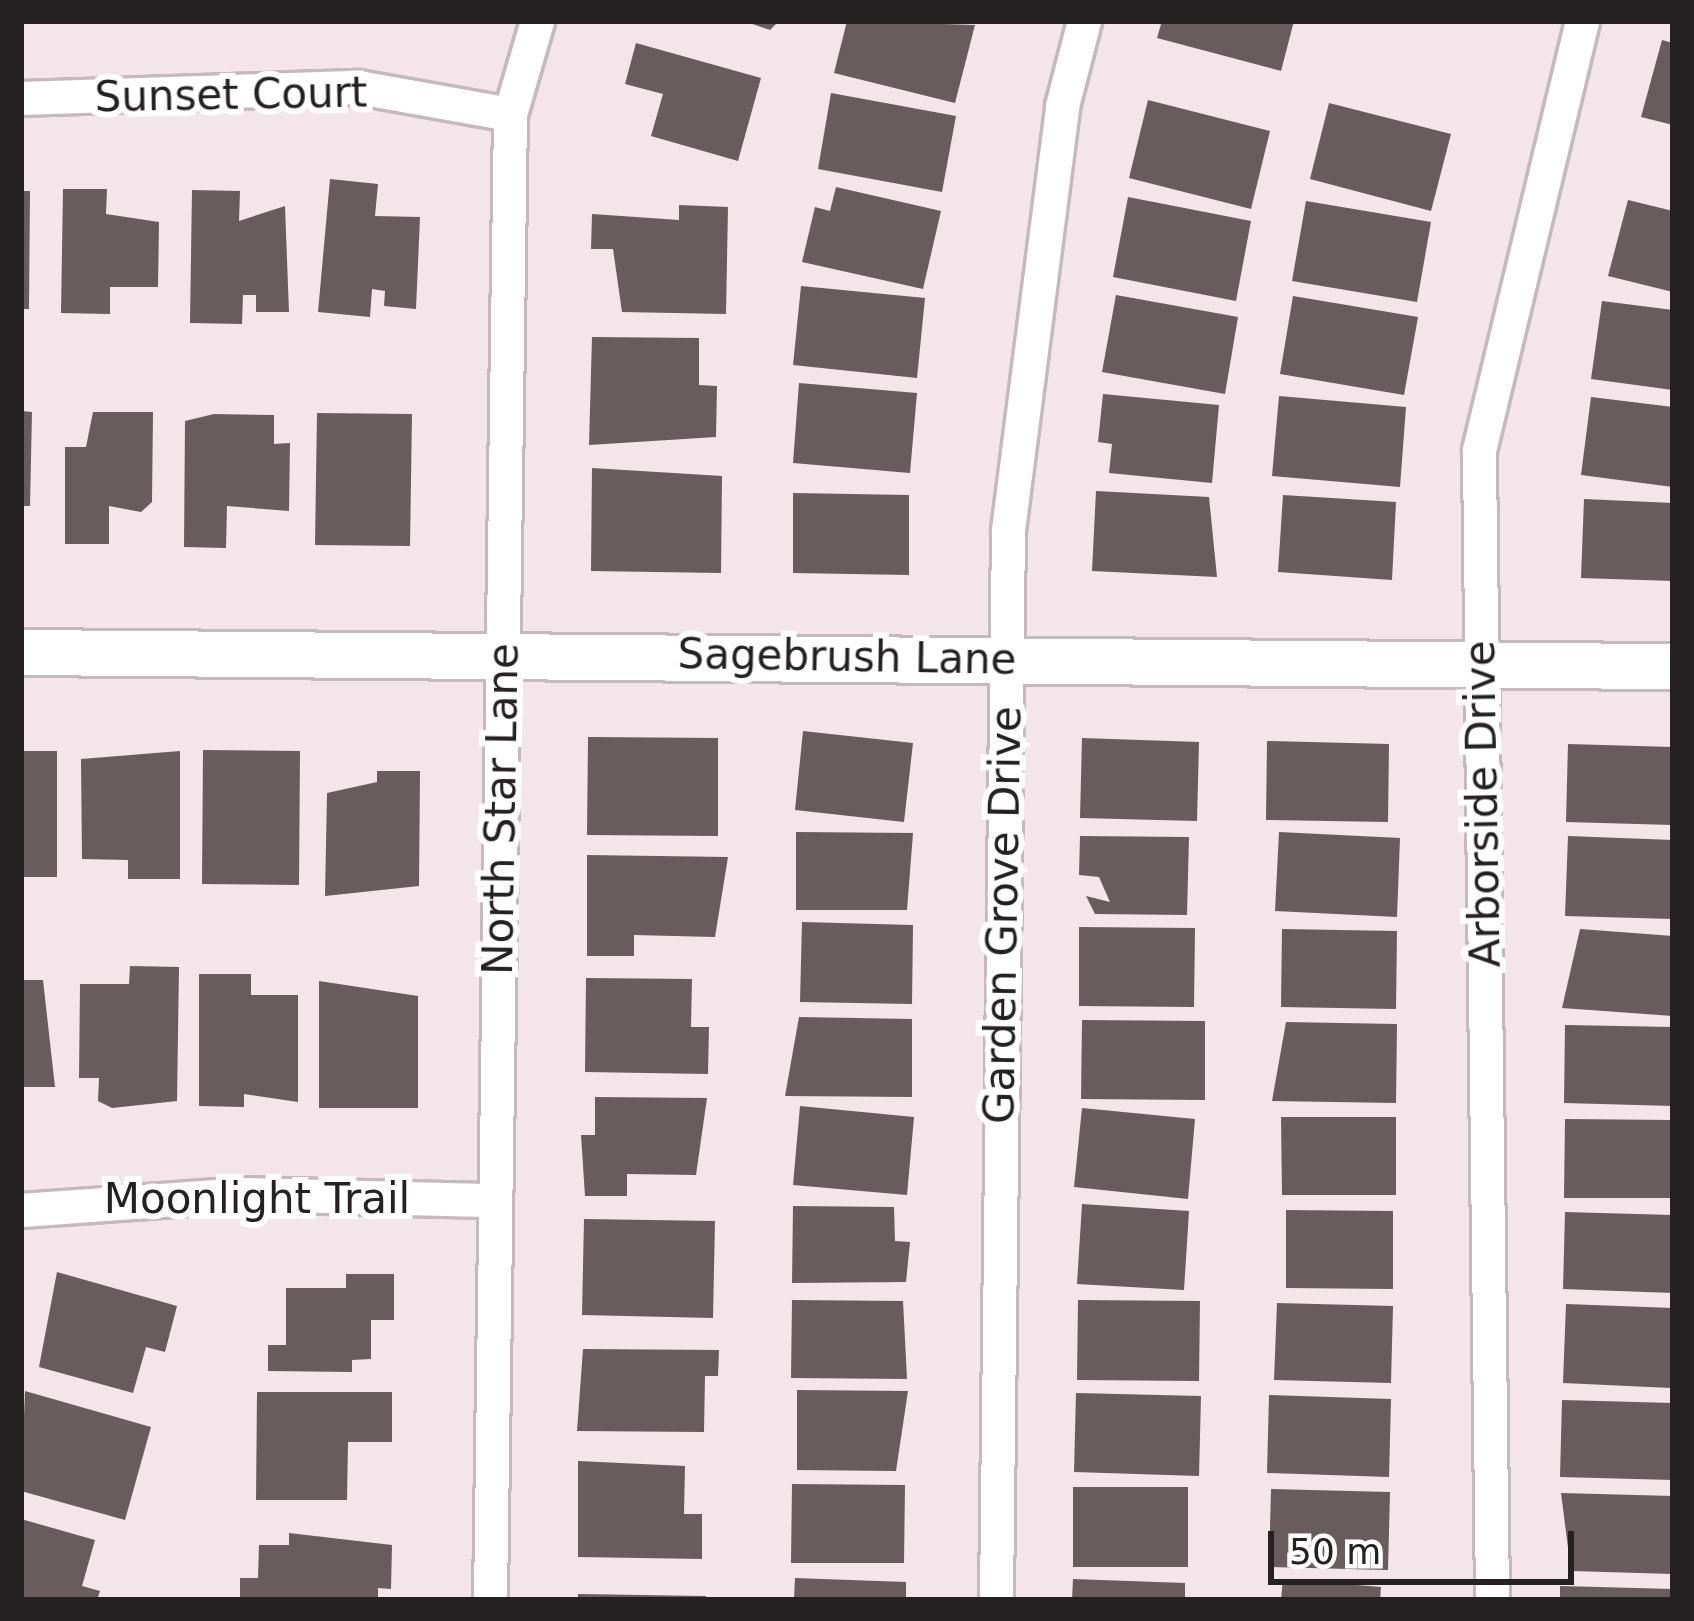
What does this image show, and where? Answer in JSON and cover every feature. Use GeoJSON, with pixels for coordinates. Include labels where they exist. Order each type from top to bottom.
{"type":"FeatureCollection","features":[{"type":"Feature","properties":{"kind":"street","name":"North Star Lane"},"geometry":{"type":"LineString","coordinates":[[490,1600],[510,114],[536,21]]}},
{"type":"Feature","properties":{"kind":"street","name":"Garden Grove Drive"},"geometry":{"type":"LineString","coordinates":[[996,1600],[1011,507],[1062,106],[1084,21]]}},
{"type":"Feature","properties":{"kind":"street","name":"Arborside Drive"},"geometry":{"type":"LineString","coordinates":[[1492,1600],[1479,450],[1582,21]]}},
{"type":"Feature","properties":{"kind":"street","name":"Sunset Court"},"geometry":{"type":"LineString","coordinates":[[21,98],[358,87],[510,114]]}},
{"type":"Feature","properties":{"kind":"street","name":"Sagebrush Lane"},"geometry":{"type":"LineString","coordinates":[[21,652],[1673,666]]}},
{"type":"Feature","properties":{"kind":"street","name":"Moonlight Trail"},"geometry":{"type":"LineString","coordinates":[[21,1210],[244,1194],[495,1200]]}},
{"type":"Feature","properties":{"kind":"building"},"geometry":{"type":"Polygon","coordinates":[[[744,21],[779,21],[770,30],[744,21]]]}},
{"type":"Feature","properties":{"kind":"building"},"geometry":{"type":"Polygon","coordinates":[[[847,21],[975,25],[955,103],[834,73],[847,21]]]}},
{"type":"Feature","properties":{"kind":"building"},"geometry":{"type":"Polygon","coordinates":[[[1162,21],[1294,21],[1281,71],[1157,38],[1162,21]]]}},
{"type":"Feature","properties":{"kind":"building"},"geometry":{"type":"Polygon","coordinates":[[[1662,40],[1673,43],[1673,125],[1641,117],[1662,40]]]}},
{"type":"Feature","properties":{"kind":"building"},"geometry":{"type":"Polygon","coordinates":[[[636,43],[761,78],[738,161],[651,136],[663,94],[625,84],[636,43]]]}},
{"type":"Feature","properties":{"kind":"building"},"geometry":{"type":"Polygon","coordinates":[[[831,93],[956,116],[942,192],[818,169],[831,93]]]}},
{"type":"Feature","properties":{"kind":"building"},"geometry":{"type":"Polygon","coordinates":[[[1148,100],[1270,131],[1251,209],[1129,178],[1148,100]]]}},
{"type":"Feature","properties":{"kind":"building"},"geometry":{"type":"Polygon","coordinates":[[[1329,103],[1451,134],[1431,211],[1310,179],[1329,103]]]}},
{"type":"Feature","properties":{"kind":"building"},"geometry":{"type":"Polygon","coordinates":[[[330,179],[378,184],[375,216],[420,217],[416,309],[384,306],[385,291],[372,289],[370,317],[318,312],[330,179]]]}},
{"type":"Feature","properties":{"kind":"building"},"geometry":{"type":"Polygon","coordinates":[[[836,187],[941,211],[923,289],[802,262],[815,207],[830,211],[836,187]]]}},
{"type":"Feature","properties":{"kind":"building"},"geometry":{"type":"Polygon","coordinates":[[[63,189],[107,189],[106,214],[159,222],[158,287],[110,287],[110,314],[61,313],[63,189]]]}},
{"type":"Feature","properties":{"kind":"building"},"geometry":{"type":"Polygon","coordinates":[[[192,190],[240,191],[239,221],[285,206],[289,312],[256,312],[256,295],[243,295],[242,324],[190,323],[192,190]]]}},
{"type":"Feature","properties":{"kind":"building"},"geometry":{"type":"Polygon","coordinates":[[[21,191],[30,191],[29,309],[21,309],[21,191]]]}},
{"type":"Feature","properties":{"kind":"building"},"geometry":{"type":"Polygon","coordinates":[[[1128,197],[1251,221],[1236,301],[1113,277],[1128,197]]]}},
{"type":"Feature","properties":{"kind":"building"},"geometry":{"type":"Polygon","coordinates":[[[1628,200],[1673,211],[1673,292],[1608,276],[1628,200]]]}},
{"type":"Feature","properties":{"kind":"building"},"geometry":{"type":"Polygon","coordinates":[[[1306,201],[1431,222],[1417,302],[1292,281],[1306,201]]]}},
{"type":"Feature","properties":{"kind":"building"},"geometry":{"type":"Polygon","coordinates":[[[679,205],[728,207],[726,314],[622,312],[613,249],[591,249],[592,214],[679,220],[679,205]]]}},
{"type":"Feature","properties":{"kind":"building"},"geometry":{"type":"Polygon","coordinates":[[[801,286],[925,298],[917,378],[793,365],[801,286]]]}},
{"type":"Feature","properties":{"kind":"building"},"geometry":{"type":"Polygon","coordinates":[[[1116,295],[1238,317],[1225,394],[1102,372],[1116,295]]]}},
{"type":"Feature","properties":{"kind":"building"},"geometry":{"type":"Polygon","coordinates":[[[1293,296],[1418,317],[1404,395],[1280,374],[1293,296]]]}},
{"type":"Feature","properties":{"kind":"building"},"geometry":{"type":"Polygon","coordinates":[[[1602,301],[1673,310],[1673,390],[1591,379],[1602,301]]]}},
{"type":"Feature","properties":{"kind":"building"},"geometry":{"type":"Polygon","coordinates":[[[592,337],[699,338],[699,385],[717,386],[716,437],[589,445],[592,337]]]}},
{"type":"Feature","properties":{"kind":"building"},"geometry":{"type":"Polygon","coordinates":[[[799,383],[917,393],[910,473],[793,463],[799,383]]]}},
{"type":"Feature","properties":{"kind":"building"},"geometry":{"type":"Polygon","coordinates":[[[1103,394],[1219,405],[1212,483],[1109,473],[1112,444],[1098,442],[1103,394]]]}},
{"type":"Feature","properties":{"kind":"building"},"geometry":{"type":"Polygon","coordinates":[[[1279,396],[1406,407],[1400,487],[1272,476],[1279,396]]]}},
{"type":"Feature","properties":{"kind":"building"},"geometry":{"type":"Polygon","coordinates":[[[1591,397],[1673,407],[1673,487],[1581,475],[1591,397]]]}},
{"type":"Feature","properties":{"kind":"building"},"geometry":{"type":"Polygon","coordinates":[[[21,411],[32,412],[30,506],[21,506],[21,411]]]}},
{"type":"Feature","properties":{"kind":"building"},"geometry":{"type":"Polygon","coordinates":[[[93,412],[153,412],[152,502],[141,512],[109,506],[109,544],[65,544],[65,447],[86,447],[93,412]]]}},
{"type":"Feature","properties":{"kind":"building"},"geometry":{"type":"Polygon","coordinates":[[[317,413],[412,414],[410,546],[315,545],[317,413]]]}},
{"type":"Feature","properties":{"kind":"building"},"geometry":{"type":"Polygon","coordinates":[[[214,414],[274,415],[274,444],[290,443],[289,511],[227,506],[226,548],[184,547],[185,421],[214,414]]]}},
{"type":"Feature","properties":{"kind":"building"},"geometry":{"type":"Polygon","coordinates":[[[592,468],[722,476],[721,573],[591,571],[592,468]]]}},
{"type":"Feature","properties":{"kind":"building"},"geometry":{"type":"Polygon","coordinates":[[[1096,491],[1209,497],[1217,577],[1092,571],[1096,491]]]}},
{"type":"Feature","properties":{"kind":"building"},"geometry":{"type":"Polygon","coordinates":[[[793,493],[909,495],[909,575],[793,573],[793,493]]]}},
{"type":"Feature","properties":{"kind":"building"},"geometry":{"type":"Polygon","coordinates":[[[1283,495],[1396,502],[1392,580],[1278,572],[1283,495]]]}},
{"type":"Feature","properties":{"kind":"building"},"geometry":{"type":"Polygon","coordinates":[[[1584,499],[1673,503],[1673,581],[1581,578],[1584,499]]]}},
{"type":"Feature","properties":{"kind":"building"},"geometry":{"type":"Polygon","coordinates":[[[803,731],[913,743],[904,822],[795,810],[803,731]]]}},
{"type":"Feature","properties":{"kind":"building"},"geometry":{"type":"Polygon","coordinates":[[[588,737],[718,738],[718,836],[587,835],[588,737]]]}},
{"type":"Feature","properties":{"kind":"building"},"geometry":{"type":"Polygon","coordinates":[[[1082,738],[1199,742],[1197,821],[1080,818],[1082,738]]]}},
{"type":"Feature","properties":{"kind":"building"},"geometry":{"type":"Polygon","coordinates":[[[1267,741],[1389,744],[1388,822],[1266,820],[1267,741]]]}},
{"type":"Feature","properties":{"kind":"building"},"geometry":{"type":"Polygon","coordinates":[[[1568,744],[1673,747],[1673,825],[1566,822],[1568,744]]]}},
{"type":"Feature","properties":{"kind":"building"},"geometry":{"type":"Polygon","coordinates":[[[203,750],[300,751],[299,885],[202,884],[203,750]]]}},
{"type":"Feature","properties":{"kind":"building"},"geometry":{"type":"Polygon","coordinates":[[[21,751],[57,751],[57,877],[21,877],[21,751]]]}},
{"type":"Feature","properties":{"kind":"building"},"geometry":{"type":"Polygon","coordinates":[[[180,751],[180,879],[128,879],[128,860],[82,859],[81,759],[180,751]]]}},
{"type":"Feature","properties":{"kind":"building"},"geometry":{"type":"Polygon","coordinates":[[[377,771],[420,771],[419,886],[325,896],[327,793],[377,782],[377,771]]]}},
{"type":"Feature","properties":{"kind":"building"},"geometry":{"type":"Polygon","coordinates":[[[796,832],[913,833],[907,910],[796,910],[796,832]]]}},
{"type":"Feature","properties":{"kind":"building"},"geometry":{"type":"Polygon","coordinates":[[[1279,832],[1400,838],[1397,917],[1275,911],[1279,832]]]}},
{"type":"Feature","properties":{"kind":"building"},"geometry":{"type":"Polygon","coordinates":[[[1080,836],[1189,837],[1187,915],[1095,914],[1086,896],[1110,902],[1099,877],[1079,875],[1080,836]]]}},
{"type":"Feature","properties":{"kind":"building"},"geometry":{"type":"Polygon","coordinates":[[[1568,836],[1673,840],[1673,919],[1565,916],[1568,836]]]}},
{"type":"Feature","properties":{"kind":"building"},"geometry":{"type":"Polygon","coordinates":[[[587,855],[728,857],[715,937],[634,935],[634,956],[587,956],[587,855]]]}},
{"type":"Feature","properties":{"kind":"building"},"geometry":{"type":"Polygon","coordinates":[[[802,922],[913,925],[912,1004],[800,1002],[802,922]]]}},
{"type":"Feature","properties":{"kind":"building"},"geometry":{"type":"Polygon","coordinates":[[[1079,927],[1195,928],[1194,1007],[1079,1006],[1079,927]]]}},
{"type":"Feature","properties":{"kind":"building"},"geometry":{"type":"Polygon","coordinates":[[[1282,929],[1397,931],[1396,1009],[1281,1007],[1282,929]]]}},
{"type":"Feature","properties":{"kind":"building"},"geometry":{"type":"Polygon","coordinates":[[[1580,929],[1673,936],[1673,1016],[1562,1008],[1580,929]]]}},
{"type":"Feature","properties":{"kind":"building"},"geometry":{"type":"Polygon","coordinates":[[[130,966],[179,967],[177,1101],[112,1108],[98,1101],[99,1078],[79,1078],[80,984],[129,984],[130,966]]]}},
{"type":"Feature","properties":{"kind":"building"},"geometry":{"type":"Polygon","coordinates":[[[199,974],[251,974],[251,995],[298,995],[298,1102],[244,1094],[244,1107],[199,1106],[199,974]]]}},
{"type":"Feature","properties":{"kind":"building"},"geometry":{"type":"Polygon","coordinates":[[[586,978],[692,979],[691,1027],[709,1027],[708,1074],[585,1072],[586,978]]]}},
{"type":"Feature","properties":{"kind":"building"},"geometry":{"type":"Polygon","coordinates":[[[21,980],[43,980],[55,1087],[21,1087],[21,980]]]}},
{"type":"Feature","properties":{"kind":"building"},"geometry":{"type":"Polygon","coordinates":[[[319,981],[418,996],[418,1108],[319,1108],[319,981]]]}},
{"type":"Feature","properties":{"kind":"building"},"geometry":{"type":"Polygon","coordinates":[[[799,1017],[912,1019],[912,1097],[785,1096],[799,1017]]]}},
{"type":"Feature","properties":{"kind":"building"},"geometry":{"type":"Polygon","coordinates":[[[1082,1020],[1205,1021],[1205,1100],[1081,1099],[1082,1020]]]}},
{"type":"Feature","properties":{"kind":"building"},"geometry":{"type":"Polygon","coordinates":[[[1286,1022],[1397,1024],[1396,1103],[1272,1101],[1286,1022]]]}},
{"type":"Feature","properties":{"kind":"building"},"geometry":{"type":"Polygon","coordinates":[[[1565,1025],[1673,1027],[1673,1106],[1564,1103],[1565,1025]]]}},
{"type":"Feature","properties":{"kind":"building"},"geometry":{"type":"Polygon","coordinates":[[[595,1097],[707,1098],[696,1175],[627,1174],[627,1196],[585,1196],[581,1135],[595,1135],[595,1097]]]}},
{"type":"Feature","properties":{"kind":"building"},"geometry":{"type":"Polygon","coordinates":[[[800,1106],[914,1117],[907,1195],[793,1185],[800,1106]]]}},
{"type":"Feature","properties":{"kind":"building"},"geometry":{"type":"Polygon","coordinates":[[[1082,1108],[1195,1119],[1188,1199],[1074,1187],[1082,1108]]]}},
{"type":"Feature","properties":{"kind":"building"},"geometry":{"type":"Polygon","coordinates":[[[1281,1117],[1396,1117],[1396,1195],[1282,1195],[1281,1117]]]}},
{"type":"Feature","properties":{"kind":"building"},"geometry":{"type":"Polygon","coordinates":[[[1565,1119],[1673,1120],[1673,1198],[1564,1198],[1565,1119]]]}},
{"type":"Feature","properties":{"kind":"building"},"geometry":{"type":"Polygon","coordinates":[[[1082,1204],[1189,1211],[1184,1290],[1077,1284],[1082,1204]]]}},
{"type":"Feature","properties":{"kind":"building"},"geometry":{"type":"Polygon","coordinates":[[[793,1206],[894,1207],[895,1241],[910,1242],[906,1282],[792,1283],[793,1206]]]}},
{"type":"Feature","properties":{"kind":"building"},"geometry":{"type":"Polygon","coordinates":[[[1286,1210],[1393,1211],[1393,1289],[1286,1288],[1286,1210]]]}},
{"type":"Feature","properties":{"kind":"building"},"geometry":{"type":"Polygon","coordinates":[[[1565,1212],[1673,1215],[1673,1293],[1563,1289],[1565,1212]]]}},
{"type":"Feature","properties":{"kind":"building"},"geometry":{"type":"Polygon","coordinates":[[[584,1219],[715,1221],[713,1318],[582,1315],[584,1219]]]}},
{"type":"Feature","properties":{"kind":"building"},"geometry":{"type":"Polygon","coordinates":[[[57,1272],[177,1306],[165,1352],[146,1347],[133,1393],[39,1367],[57,1272]]]}},
{"type":"Feature","properties":{"kind":"building"},"geometry":{"type":"Polygon","coordinates":[[[346,1274],[394,1274],[394,1320],[371,1320],[371,1359],[352,1360],[352,1372],[268,1371],[268,1345],[286,1345],[286,1288],[346,1288],[346,1274]]]}},
{"type":"Feature","properties":{"kind":"building"},"geometry":{"type":"Polygon","coordinates":[[[792,1300],[903,1301],[907,1379],[791,1378],[792,1300]]]}},
{"type":"Feature","properties":{"kind":"building"},"geometry":{"type":"Polygon","coordinates":[[[1078,1300],[1200,1301],[1199,1381],[1077,1380],[1078,1300]]]}},
{"type":"Feature","properties":{"kind":"building"},"geometry":{"type":"Polygon","coordinates":[[[1277,1303],[1393,1306],[1391,1383],[1274,1380],[1277,1303]]]}},
{"type":"Feature","properties":{"kind":"building"},"geometry":{"type":"Polygon","coordinates":[[[1566,1304],[1673,1308],[1671,1388],[1563,1383],[1566,1304]]]}},
{"type":"Feature","properties":{"kind":"building"},"geometry":{"type":"Polygon","coordinates":[[[583,1349],[719,1350],[718,1376],[705,1376],[704,1432],[577,1431],[583,1349]]]}},
{"type":"Feature","properties":{"kind":"building"},"geometry":{"type":"Polygon","coordinates":[[[797,1390],[908,1391],[896,1471],[797,1470],[797,1390]]]}},
{"type":"Feature","properties":{"kind":"building"},"geometry":{"type":"Polygon","coordinates":[[[25,1391],[151,1427],[125,1520],[21,1491],[25,1391]]]}},
{"type":"Feature","properties":{"kind":"building"},"geometry":{"type":"Polygon","coordinates":[[[257,1392],[392,1392],[392,1442],[348,1442],[347,1500],[256,1500],[257,1392]]]}},
{"type":"Feature","properties":{"kind":"building"},"geometry":{"type":"Polygon","coordinates":[[[1076,1393],[1201,1396],[1199,1476],[1074,1472],[1076,1393]]]}},
{"type":"Feature","properties":{"kind":"building"},"geometry":{"type":"Polygon","coordinates":[[[1269,1395],[1391,1399],[1389,1477],[1267,1473],[1269,1395]]]}},
{"type":"Feature","properties":{"kind":"building"},"geometry":{"type":"Polygon","coordinates":[[[1562,1400],[1673,1403],[1673,1480],[1560,1477],[1562,1400]]]}},
{"type":"Feature","properties":{"kind":"building"},"geometry":{"type":"Polygon","coordinates":[[[578,1461],[685,1466],[684,1514],[702,1514],[702,1559],[578,1557],[578,1461]]]}},
{"type":"Feature","properties":{"kind":"building"},"geometry":{"type":"Polygon","coordinates":[[[792,1484],[905,1485],[904,1563],[791,1563],[792,1484]]]}},
{"type":"Feature","properties":{"kind":"building"},"geometry":{"type":"Polygon","coordinates":[[[1073,1487],[1188,1487],[1188,1567],[1073,1567],[1073,1487]]]}},
{"type":"Feature","properties":{"kind":"building"},"geometry":{"type":"Polygon","coordinates":[[[1271,1489],[1390,1492],[1388,1570],[1269,1567],[1271,1489]]]}},
{"type":"Feature","properties":{"kind":"building"},"geometry":{"type":"Polygon","coordinates":[[[1561,1493],[1673,1496],[1673,1574],[1571,1571],[1561,1493]]]}},
{"type":"Feature","properties":{"kind":"building"},"geometry":{"type":"Polygon","coordinates":[[[21,1519],[95,1540],[82,1586],[100,1591],[97,1600],[21,1600],[21,1519]]]}},
{"type":"Feature","properties":{"kind":"building"},"geometry":{"type":"Polygon","coordinates":[[[289,1533],[392,1545],[391,1589],[378,1588],[378,1600],[240,1600],[240,1578],[258,1578],[259,1545],[289,1545],[289,1533]]]}},
{"type":"Feature","properties":{"kind":"building"},"geometry":{"type":"Polygon","coordinates":[[[795,1578],[906,1582],[906,1600],[794,1600],[795,1578]]]}},
{"type":"Feature","properties":{"kind":"building"},"geometry":{"type":"Polygon","coordinates":[[[1073,1579],[1185,1583],[1185,1600],[1072,1600],[1073,1579]]]}},
{"type":"Feature","properties":{"kind":"building"},"geometry":{"type":"Polygon","coordinates":[[[1283,1579],[1381,1587],[1380,1600],[1281,1600],[1283,1579]]]}},
{"type":"Feature","properties":{"kind":"building"},"geometry":{"type":"Polygon","coordinates":[[[1560,1586],[1673,1589],[1673,1600],[1560,1600],[1560,1586]]]}},
{"type":"Feature","properties":{"kind":"building"},"geometry":{"type":"Polygon","coordinates":[[[578,1594],[706,1596],[706,1600],[578,1600],[578,1594]]]}}]}
